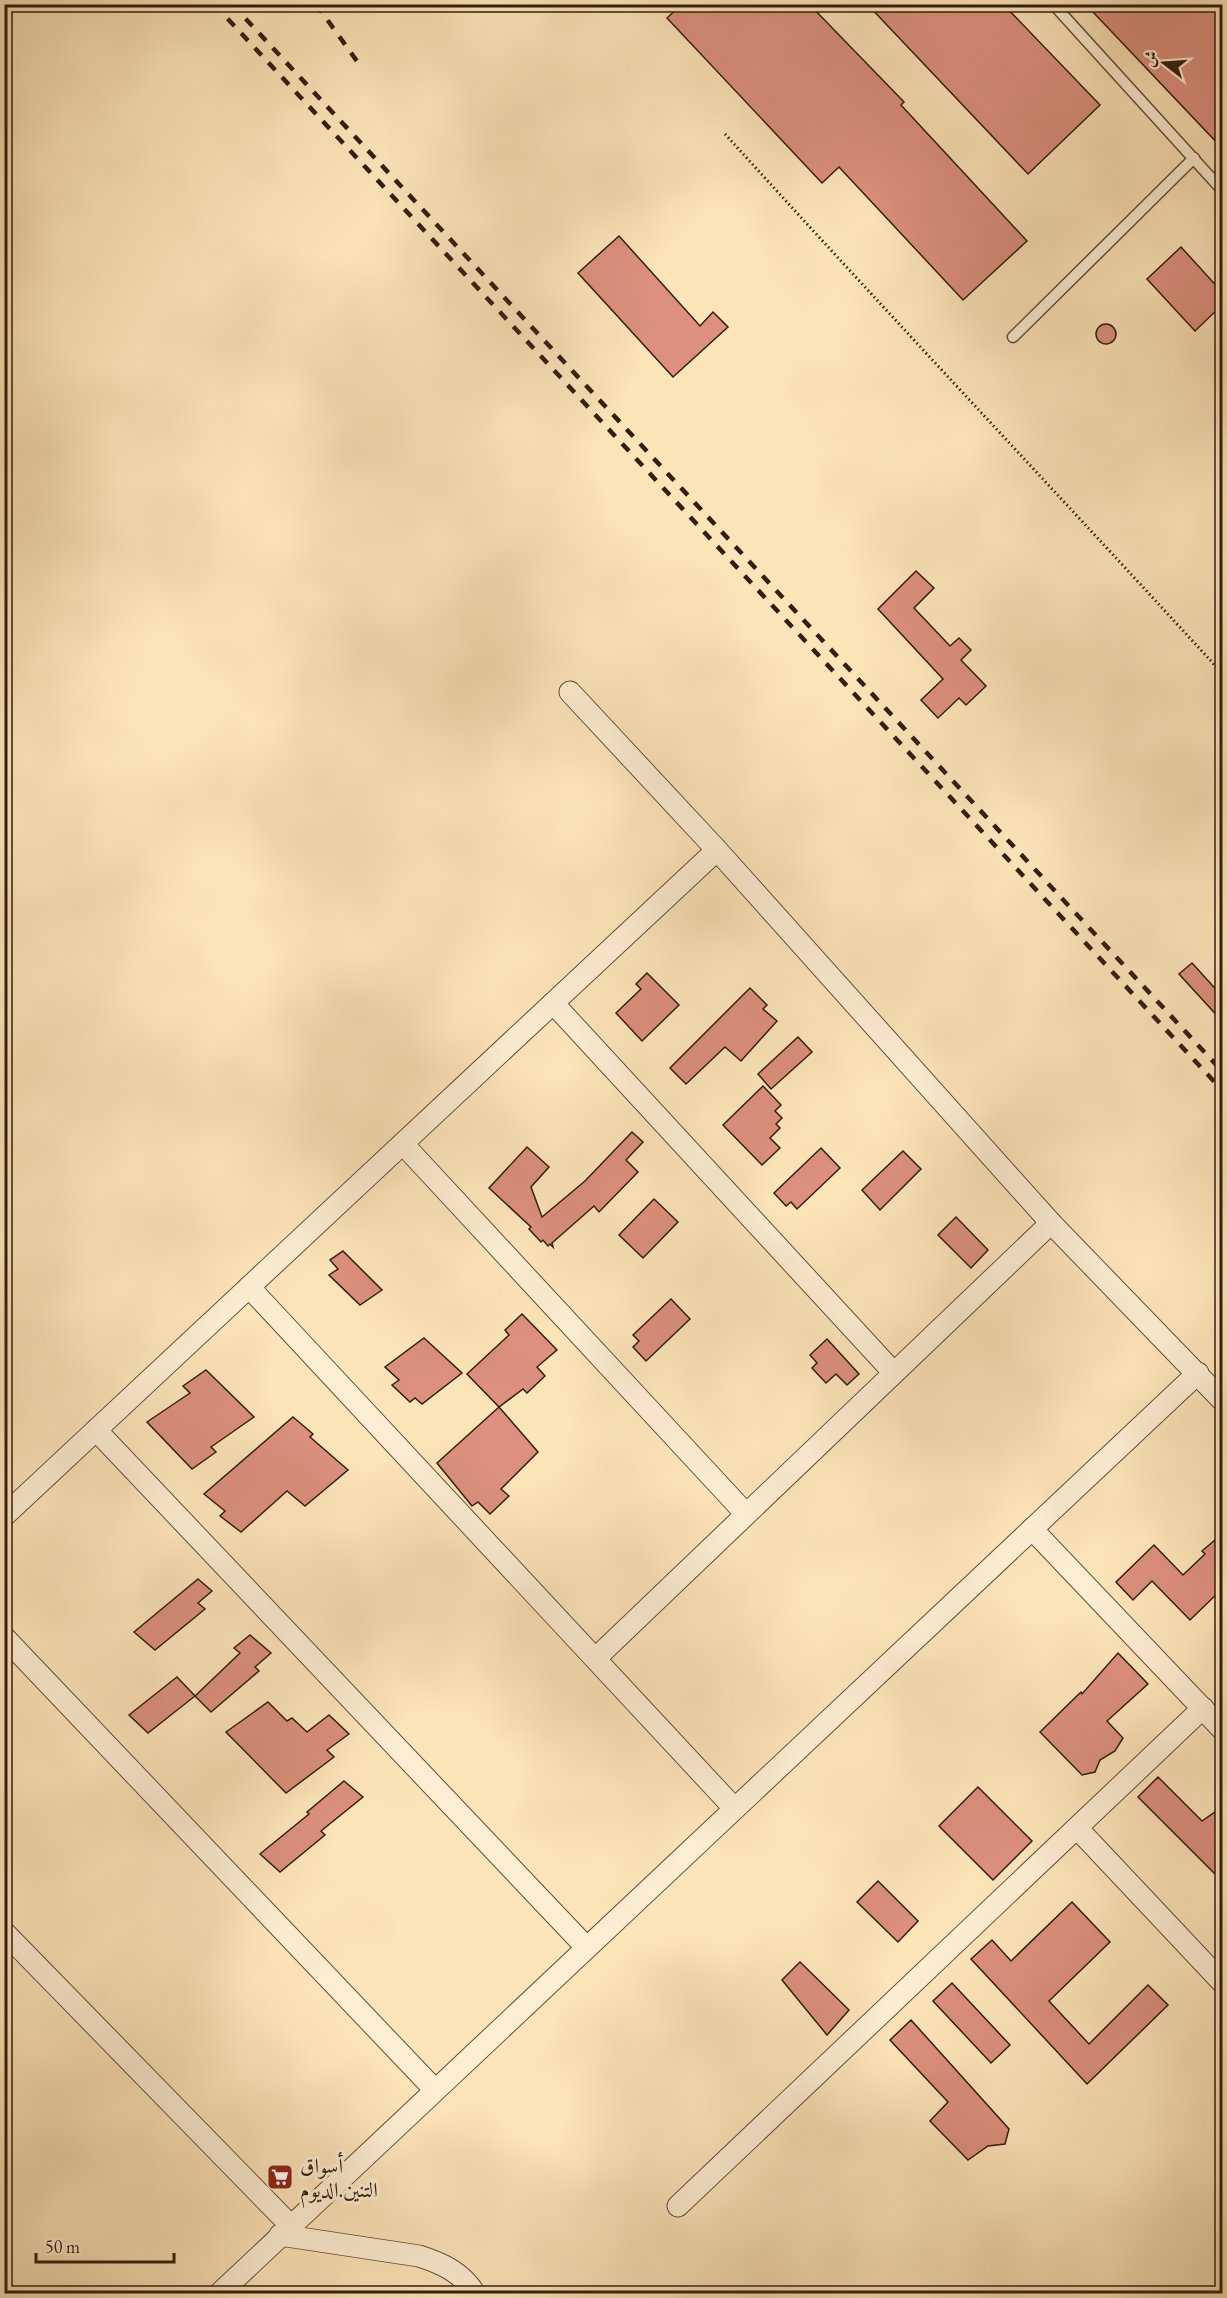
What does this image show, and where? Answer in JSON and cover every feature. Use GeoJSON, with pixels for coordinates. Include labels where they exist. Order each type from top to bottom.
{"type":"FeatureCollection","features":[{"type":"Feature","properties":{"kind":"street"},"geometry":{"type":"LineString","coordinates":[[570,692],[717,850],[1051,1223],[1222,1400]]}},
{"type":"Feature","properties":{"kind":"street"},"geometry":{"type":"LineString","coordinates":[[4,1516],[717,850]]}},
{"type":"Feature","properties":{"kind":"street"},"geometry":{"type":"LineString","coordinates":[[553,1003],[894,1373]]}},
{"type":"Feature","properties":{"kind":"street"},"geometry":{"type":"LineString","coordinates":[[403,1144],[746,1514]]}},
{"type":"Feature","properties":{"kind":"street"},"geometry":{"type":"LineString","coordinates":[[596,1658],[1051,1223]]}},
{"type":"Feature","properties":{"kind":"street"},"geometry":{"type":"LineString","coordinates":[[249,1287],[734,1808]]}},
{"type":"Feature","properties":{"kind":"street"},"geometry":{"type":"LineString","coordinates":[[219,2294],[1197,1374]]}},
{"type":"Feature","properties":{"kind":"street"},"geometry":{"type":"LineString","coordinates":[[96,1430],[586,1947]]}},
{"type":"Feature","properties":{"kind":"street"},"geometry":{"type":"LineString","coordinates":[[1032,1529],[1222,1729]]}},
{"type":"Feature","properties":{"kind":"street"},"geometry":{"type":"LineString","coordinates":[[4,1637],[435,2090]]}},
{"type":"Feature","properties":{"kind":"street"},"geometry":{"type":"LineString","coordinates":[[678,2206],[1203,1708]]}},
{"type":"Feature","properties":{"kind":"street"},"geometry":{"type":"LineString","coordinates":[[1077,1828],[1222,1982]]}},
{"type":"Feature","properties":{"kind":"street"},"geometry":{"type":"LineString","coordinates":[[4,1932],[286,2230],[419,2256],[441,2263],[459,2274],[475,2294]]}},
{"type":"Feature","properties":{"kind":"lane"},"geometry":{"type":"LineString","coordinates":[[1053,4],[1222,190]]}},
{"type":"Feature","properties":{"kind":"lane"},"geometry":{"type":"LineString","coordinates":[[1013,337],[1194,158]]}},
{"type":"Feature","properties":{"kind":"path"},"geometry":{"type":"LineString","coordinates":[[725,134],[869,293],[994,424],[1222,673]]}},
{"type":"Feature","properties":{"kind":"building"},"geometry":{"type":"Polygon","coordinates":[[[682,4],[809,4],[904,102],[901,105],[1027,241],[963,300],[839,167],[822,183],[667,18],[682,4]]]}},
{"type":"Feature","properties":{"kind":"building"},"geometry":{"type":"Polygon","coordinates":[[[867,4],[1003,4],[1100,105],[1028,174],[867,4]]]}},
{"type":"Feature","properties":{"kind":"building"},"geometry":{"type":"Polygon","coordinates":[[[1101,4],[1222,4],[1222,148],[1093,12],[1101,4]]]}},
{"type":"Feature","properties":{"kind":"building"},"geometry":{"type":"Polygon","coordinates":[[[619,236],[700,326],[713,312],[728,327],[673,377],[578,273],[619,236]]]}},
{"type":"Feature","properties":{"kind":"building"},"geometry":{"type":"Polygon","coordinates":[[[1181,247],[1222,292],[1222,305],[1195,331],[1147,279],[1181,247]]]}},
{"type":"Feature","properties":{"kind":"building"},"geometry":{"type":"Polygon","coordinates":[[[1106,324],[1113,327],[1116,334],[1113,341],[1106,344],[1099,341],[1096,334],[1099,327],[1106,324]]]}},
{"type":"Feature","properties":{"kind":"building"},"geometry":{"type":"Polygon","coordinates":[[[916,571],[934,588],[914,608],[950,646],[959,638],[971,650],[961,660],[986,686],[966,705],[959,698],[938,718],[921,700],[943,679],[878,609],[916,571]]]}},
{"type":"Feature","properties":{"kind":"building"},"geometry":{"type":"Polygon","coordinates":[[[1192,963],[1222,996],[1222,1021],[1179,974],[1192,963]]]}},
{"type":"Feature","properties":{"kind":"building"},"geometry":{"type":"Polygon","coordinates":[[[647,973],[679,1005],[642,1041],[616,1013],[641,989],[636,984],[647,973]]]}},
{"type":"Feature","properties":{"kind":"building"},"geometry":{"type":"Polygon","coordinates":[[[750,988],[767,1005],[763,1009],[777,1021],[741,1061],[725,1047],[686,1084],[670,1068],[750,988]]]}},
{"type":"Feature","properties":{"kind":"building"},"geometry":{"type":"Polygon","coordinates":[[[798,1037],[812,1052],[771,1089],[758,1074],[798,1037]]]}},
{"type":"Feature","properties":{"kind":"building"},"geometry":{"type":"Polygon","coordinates":[[[763,1086],[781,1105],[775,1111],[782,1118],[776,1124],[780,1128],[770,1138],[780,1148],[762,1165],[723,1125],[763,1086]]]}},
{"type":"Feature","properties":{"kind":"building"},"geometry":{"type":"Polygon","coordinates":[[[632,1132],[643,1142],[626,1160],[638,1172],[599,1212],[594,1206],[552,1243],[553,1247],[550,1244],[548,1246],[543,1240],[541,1242],[529,1229],[531,1227],[489,1188],[527,1147],[549,1167],[531,1187],[542,1217],[585,1181],[632,1132]]]}},
{"type":"Feature","properties":{"kind":"building"},"geometry":{"type":"Polygon","coordinates":[[[821,1148],[840,1168],[797,1209],[791,1202],[786,1206],[774,1193],[821,1148]]]}},
{"type":"Feature","properties":{"kind":"building"},"geometry":{"type":"Polygon","coordinates":[[[903,1151],[921,1169],[880,1210],[862,1190],[903,1151]]]}},
{"type":"Feature","properties":{"kind":"building"},"geometry":{"type":"Polygon","coordinates":[[[654,1199],[678,1222],[643,1258],[619,1235],[654,1199]]]}},
{"type":"Feature","properties":{"kind":"building"},"geometry":{"type":"Polygon","coordinates":[[[956,1217],[988,1250],[971,1268],[938,1235],[956,1217]]]}},
{"type":"Feature","properties":{"kind":"building"},"geometry":{"type":"Polygon","coordinates":[[[343,1251],[382,1290],[360,1305],[329,1275],[338,1269],[330,1260],[343,1251]]]}},
{"type":"Feature","properties":{"kind":"building"},"geometry":{"type":"Polygon","coordinates":[[[671,1299],[690,1319],[646,1361],[633,1347],[639,1341],[633,1335],[671,1299]]]}},
{"type":"Feature","properties":{"kind":"building"},"geometry":{"type":"Polygon","coordinates":[[[522,1314],[557,1350],[537,1367],[545,1376],[527,1393],[523,1389],[499,1407],[467,1374],[509,1335],[505,1330],[522,1314]]]}},
{"type":"Feature","properties":{"kind":"building"},"geometry":{"type":"Polygon","coordinates":[[[424,1338],[462,1373],[422,1404],[415,1398],[410,1402],[392,1385],[399,1380],[385,1367],[424,1338]]]}},
{"type":"Feature","properties":{"kind":"building"},"geometry":{"type":"Polygon","coordinates":[[[827,1339],[859,1374],[847,1385],[836,1374],[826,1383],[812,1368],[817,1363],[810,1355],[827,1339]]]}},
{"type":"Feature","properties":{"kind":"building"},"geometry":{"type":"Polygon","coordinates":[[[206,1370],[254,1417],[211,1447],[216,1452],[192,1469],[147,1422],[190,1393],[183,1386],[206,1370]]]}},
{"type":"Feature","properties":{"kind":"building"},"geometry":{"type":"Polygon","coordinates":[[[499,1407],[538,1452],[501,1489],[509,1496],[490,1514],[478,1502],[472,1506],[437,1463],[499,1407]]]}},
{"type":"Feature","properties":{"kind":"building"},"geometry":{"type":"Polygon","coordinates":[[[293,1417],[313,1434],[310,1437],[348,1470],[305,1506],[287,1491],[241,1532],[220,1516],[225,1511],[204,1494],[293,1417]]]}},
{"type":"Feature","properties":{"kind":"building"},"geometry":{"type":"Polygon","coordinates":[[[1222,1534],[1222,1589],[1190,1620],[1152,1581],[1133,1600],[1116,1582],[1154,1545],[1183,1575],[1205,1554],[1202,1551],[1222,1534]]]}},
{"type":"Feature","properties":{"kind":"building"},"geometry":{"type":"Polygon","coordinates":[[[198,1579],[212,1591],[198,1603],[205,1609],[155,1650],[134,1632],[198,1579]]]}},
{"type":"Feature","properties":{"kind":"building"},"geometry":{"type":"Polygon","coordinates":[[[250,1635],[271,1653],[255,1667],[259,1671],[211,1712],[195,1696],[240,1653],[234,1648],[250,1635]]]}},
{"type":"Feature","properties":{"kind":"building"},"geometry":{"type":"Polygon","coordinates":[[[1118,1653],[1148,1684],[1107,1721],[1123,1738],[1115,1751],[1100,1760],[1095,1772],[1082,1775],[1040,1732],[1081,1692],[1082,1694],[1118,1653]]]}},
{"type":"Feature","properties":{"kind":"building"},"geometry":{"type":"Polygon","coordinates":[[[177,1677],[195,1696],[148,1733],[129,1715],[177,1677]]]}},
{"type":"Feature","properties":{"kind":"building"},"geometry":{"type":"Polygon","coordinates":[[[268,1702],[287,1721],[292,1718],[307,1732],[329,1715],[349,1734],[327,1750],[334,1757],[286,1793],[226,1732],[268,1702]]]}},
{"type":"Feature","properties":{"kind":"building"},"geometry":{"type":"Polygon","coordinates":[[[1158,1777],[1202,1821],[1222,1807],[1222,1881],[1138,1797],[1158,1777]]]}},
{"type":"Feature","properties":{"kind":"building"},"geometry":{"type":"Polygon","coordinates":[[[344,1781],[363,1797],[321,1831],[325,1835],[280,1872],[260,1854],[309,1814],[307,1812],[344,1781]]]}},
{"type":"Feature","properties":{"kind":"building"},"geometry":{"type":"Polygon","coordinates":[[[978,1787],[1032,1841],[993,1880],[939,1826],[978,1787]]]}},
{"type":"Feature","properties":{"kind":"building"},"geometry":{"type":"Polygon","coordinates":[[[878,1881],[918,1921],[898,1942],[857,1902],[878,1881]]]}},
{"type":"Feature","properties":{"kind":"building"},"geometry":{"type":"Polygon","coordinates":[[[1072,1902],[1110,1942],[1049,2001],[1089,2044],[1148,1985],[1168,2005],[1087,2084],[971,1959],[992,1940],[1011,1961],[1072,1902]]]}},
{"type":"Feature","properties":{"kind":"building"},"geometry":{"type":"Polygon","coordinates":[[[800,1962],[849,2010],[827,2035],[782,1980],[800,1962]]]}},
{"type":"Feature","properties":{"kind":"building"},"geometry":{"type":"Polygon","coordinates":[[[952,1983],[1010,2045],[991,2063],[933,2001],[952,1983]]]}},
{"type":"Feature","properties":{"kind":"building"},"geometry":{"type":"Polygon","coordinates":[[[911,2020],[1009,2129],[1005,2144],[988,2146],[968,2160],[930,2121],[948,2102],[890,2040],[911,2020]]]}},
{"type":"Feature","properties":{"kind":"railway"},"geometry":{"type":"LineString","coordinates":[[214,4],[1222,1090]]}},
{"type":"Feature","properties":{"kind":"railway"},"geometry":{"type":"LineString","coordinates":[[232,4],[1222,1071]]}},
{"type":"Feature","properties":{"kind":"railway"},"geometry":{"type":"LineString","coordinates":[[316,4],[359,64]]}},
{"type":"Feature","properties":{"kind":"place","name":"أسواق التنين.الديوم"},"geometry":{"type":"Point","coordinates":[280,2177]}}]}
